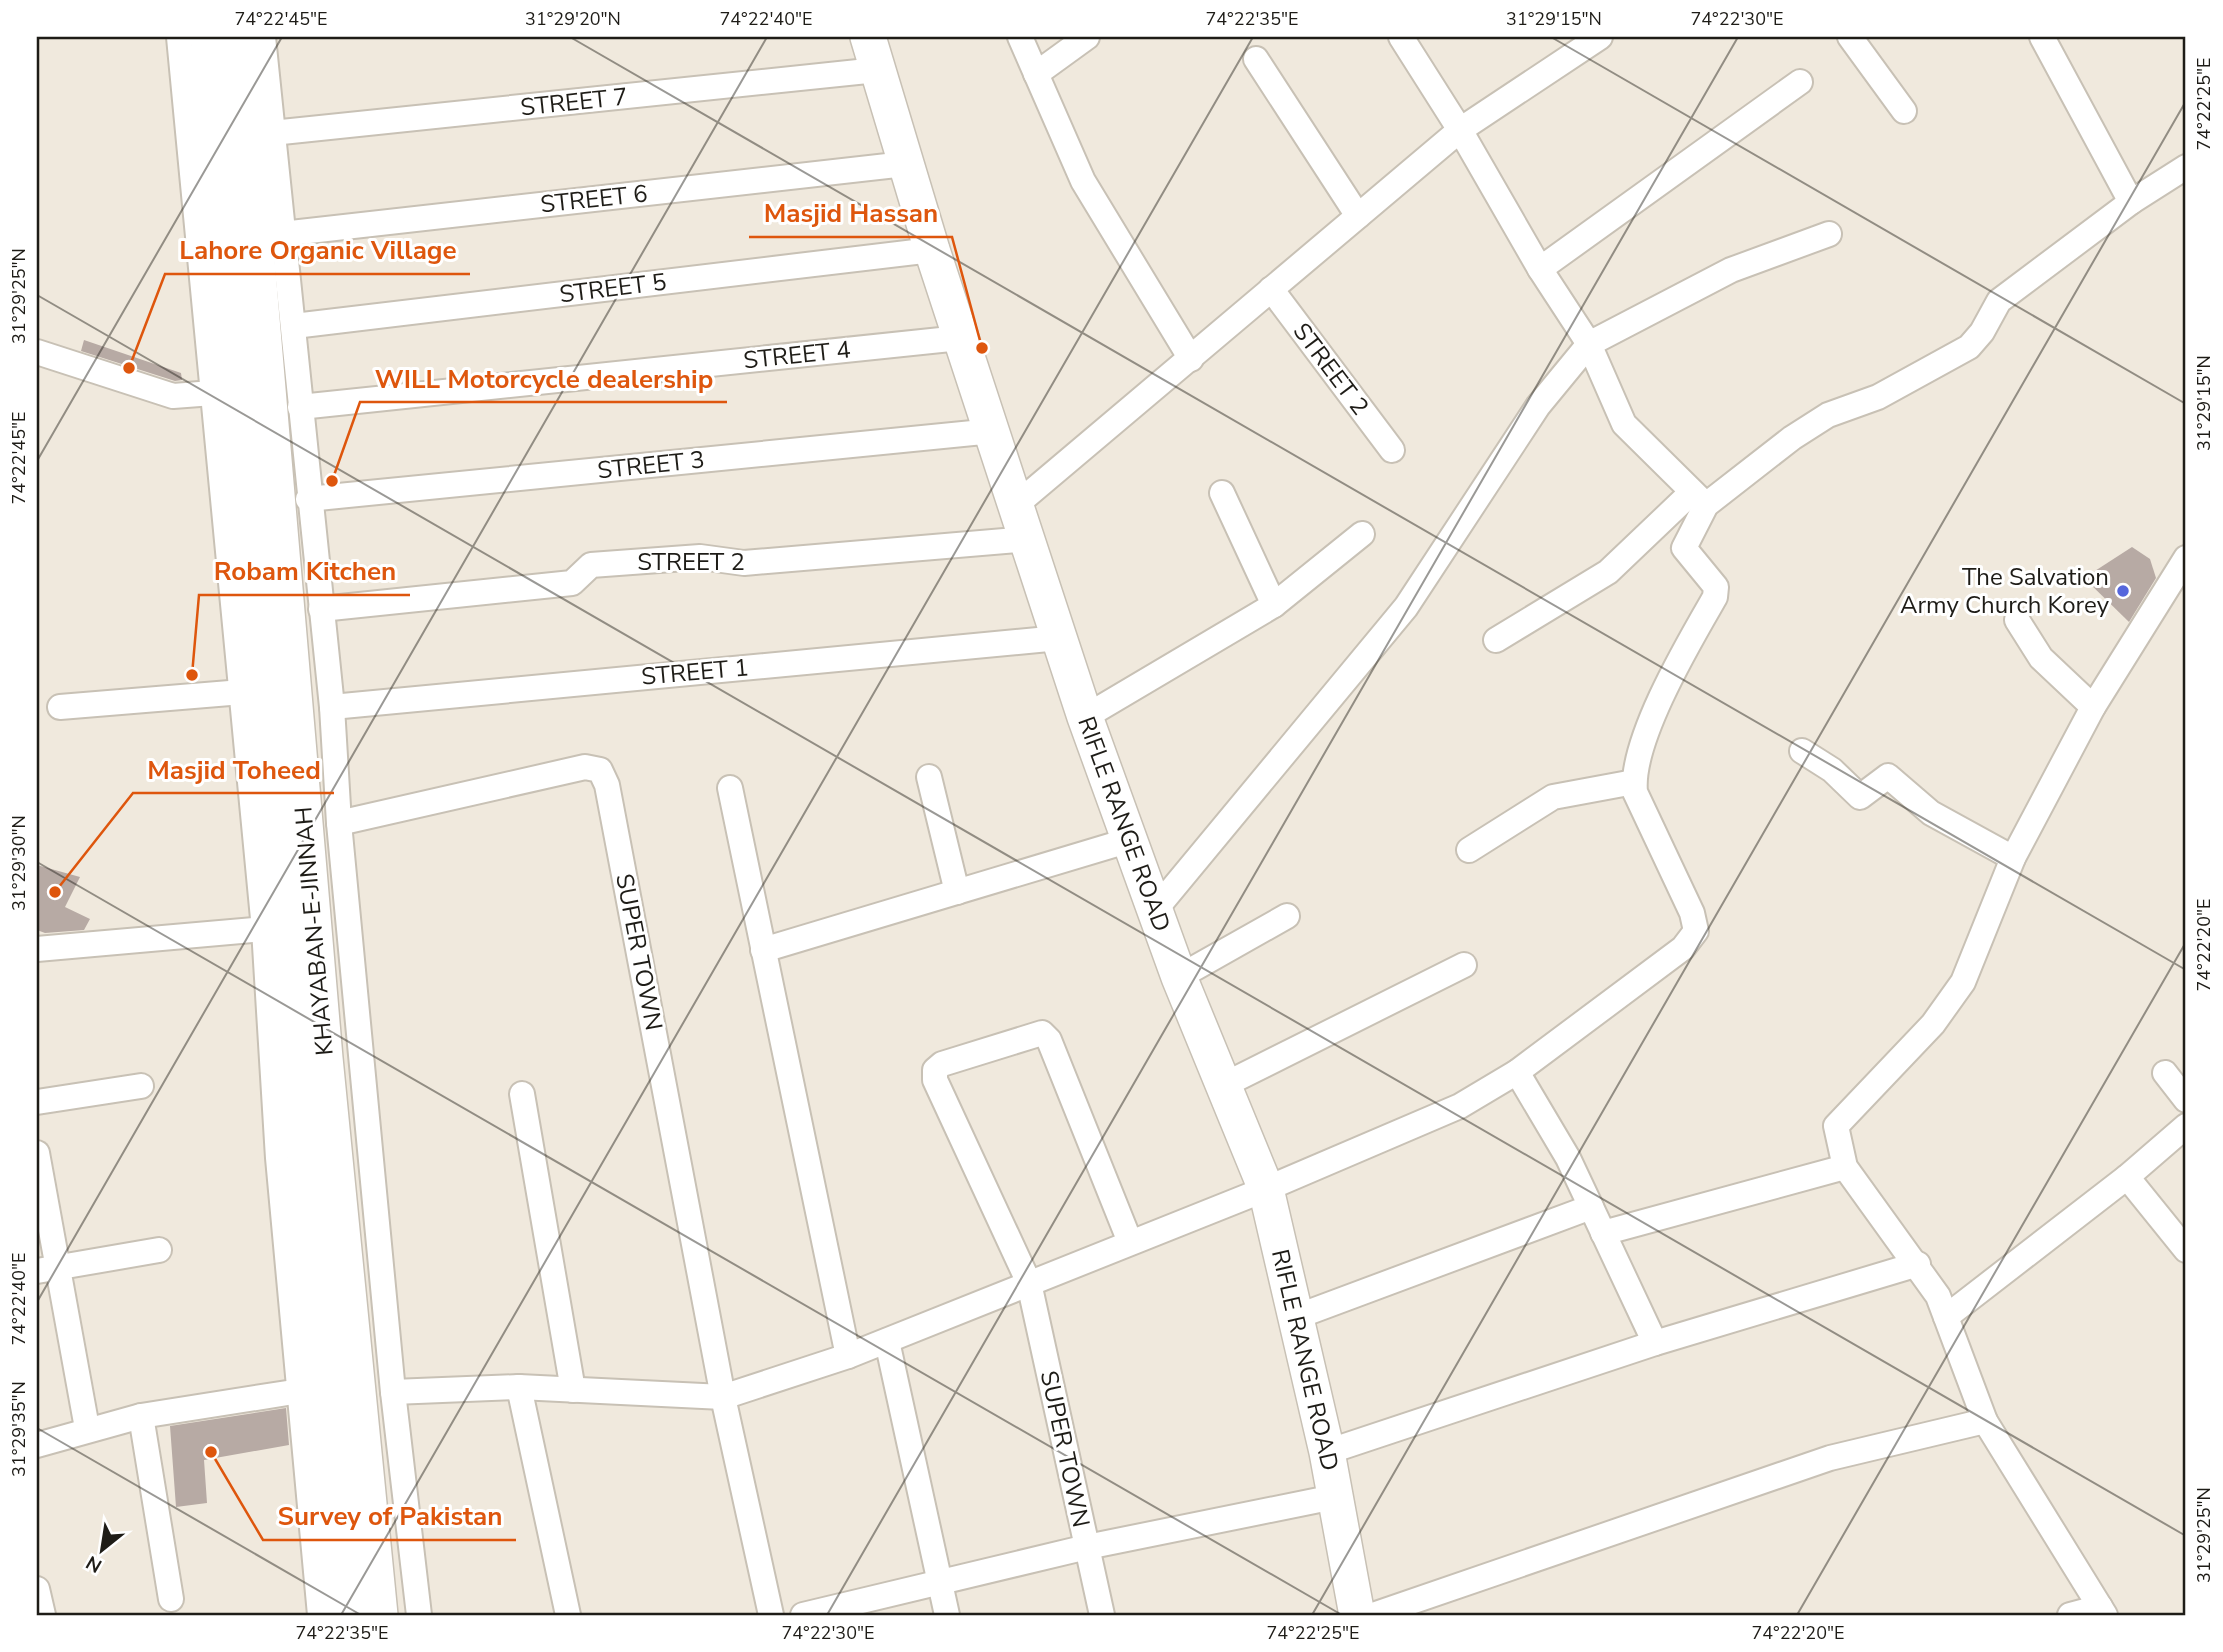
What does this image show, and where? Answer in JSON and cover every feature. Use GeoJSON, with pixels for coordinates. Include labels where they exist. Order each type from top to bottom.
{"type":"FeatureCollection","features":[{"type":"Feature","properties":{"kind":"main road","name":"KHAYABAN-E-JINNAH"},"geometry":{"type":"LineString","coordinates":[[208,37],[282,918],[347,1615]]}},
{"type":"Feature","properties":{"kind":"main road","name":"KHAYABAN-E-JINNAH"},"geometry":{"type":"LineString","coordinates":[[238,37],[325,1058],[380,1615]]}},
{"type":"Feature","properties":{"kind":"main road","name":"RIFLE RANGE ROAD"},"geometry":{"type":"LineString","coordinates":[[868,37],[960,338],[993,431],[1085,717],[1178,977],[1266,1189],[1327,1452],[1357,1615]]}},
{"type":"Feature","properties":{"kind":"street"},"geometry":{"type":"LineString","coordinates":[[179,37],[264,929],[278,1158],[320,1615]]}},
{"type":"Feature","properties":{"kind":"street"},"geometry":{"type":"LineString","coordinates":[[262,37],[293,326],[308,499],[332,707],[340,824],[393,1392],[419,1615]]}},
{"type":"Feature","properties":{"kind":"street"},"geometry":{"type":"LineString","coordinates":[[1020,37],[1083,181],[1191,359]]}},
{"type":"Feature","properties":{"kind":"street"},"geometry":{"type":"LineString","coordinates":[[1036,74],[1087,37]]}},
{"type":"Feature","properties":{"kind":"street"},"geometry":{"type":"LineString","coordinates":[[1401,37],[1460,130],[1540,269],[1589,344],[1624,424],[1699,499]]}},
{"type":"Feature","properties":{"kind":"street"},"geometry":{"type":"LineString","coordinates":[[1017,505],[1460,130],[1600,37]]}},
{"type":"Feature","properties":{"kind":"street"},"geometry":{"type":"LineString","coordinates":[[1850,37],[1904,111]]}},
{"type":"Feature","properties":{"kind":"street"},"geometry":{"type":"LineString","coordinates":[[2042,37],[2131,202]]}},
{"type":"Feature","properties":{"kind":"street"},"geometry":{"type":"LineString","coordinates":[[1256,59],[1358,216]]}},
{"type":"Feature","properties":{"kind":"street","name":"STREET 7"},"geometry":{"type":"LineString","coordinates":[[272,134],[877,70]]}},
{"type":"Feature","properties":{"kind":"street"},"geometry":{"type":"LineString","coordinates":[[1540,269],[1800,82]]}},
{"type":"Feature","properties":{"kind":"street","name":"STREET 6"},"geometry":{"type":"LineString","coordinates":[[282,234],[905,163]]}},
{"type":"Feature","properties":{"kind":"street"},"geometry":{"type":"LineString","coordinates":[[1496,640],[1608,572],[1699,499],[1829,415],[1878,397],[1969,347],[1982,332],[1999,301],[2131,202],[2186,167]]}},
{"type":"Feature","properties":{"kind":"street"},"geometry":{"type":"LineString","coordinates":[[1155,910],[1406,607],[1538,405],[1589,344],[1731,270],[1829,234]]}},
{"type":"Feature","properties":{"kind":"street","name":"STREET 5"},"geometry":{"type":"LineString","coordinates":[[293,326],[932,250]]}},
{"type":"Feature","properties":{"kind":"street","name":"STREET 2"},"geometry":{"type":"LineString","coordinates":[[1271,289],[1391,450]]}},
{"type":"Feature","properties":{"kind":"street","name":"STREET 4"},"geometry":{"type":"LineString","coordinates":[[300,407],[960,338]]}},
{"type":"Feature","properties":{"kind":"street"},"geometry":{"type":"LineString","coordinates":[[37,352],[173,396],[213,393]]}},
{"type":"Feature","properties":{"kind":"street","name":"STREET 3"},"geometry":{"type":"LineString","coordinates":[[308,499],[993,431]]}},
{"type":"Feature","properties":{"kind":"street"},"geometry":{"type":"LineString","coordinates":[[1222,493],[1274,605]]}},
{"type":"Feature","properties":{"kind":"street"},"geometry":{"type":"LineString","coordinates":[[393,1392],[519,1387],[723,1397],[848,1356],[1266,1189],[1460,1107],[1517,1072],[1683,948],[1696,931],[1692,913],[1635,792],[1633,773],[1671,674],[1715,597],[1716,587],[1684,548],[1699,499]]}},
{"type":"Feature","properties":{"kind":"street"},"geometry":{"type":"LineString","coordinates":[[1085,717],[1274,605],[1362,534]]}},
{"type":"Feature","properties":{"kind":"street","name":"STREET 2"},"geometry":{"type":"LineString","coordinates":[[321,609],[572,583],[591,565],[700,557],[744,563],[1028,539]]}},
{"type":"Feature","properties":{"kind":"street"},"geometry":{"type":"LineString","coordinates":[[2070,1615],[2103,1611],[1985,1421],[1938,1296],[1844,1167],[1836,1126],[1933,1024],[1963,982],[2013,859],[2093,707],[2186,558]]}},
{"type":"Feature","properties":{"kind":"street"},"geometry":{"type":"LineString","coordinates":[[2017,620],[2041,658],[2093,707]]}},
{"type":"Feature","properties":{"kind":"street","name":"STREET 1"},"geometry":{"type":"LineString","coordinates":[[332,707],[1059,638]]}},
{"type":"Feature","properties":{"kind":"street"},"geometry":{"type":"LineString","coordinates":[[60,707],[242,692]]}},
{"type":"Feature","properties":{"kind":"street"},"geometry":{"type":"LineString","coordinates":[[1802,751],[1832,770],[1860,797],[1888,776],[1931,813],[2013,859]]}},
{"type":"Feature","properties":{"kind":"street","name":"SUPER TOWN"},"geometry":{"type":"LineString","coordinates":[[340,824],[585,767],[600,770],[607,785],[723,1397]]}},
{"type":"Feature","properties":{"kind":"street"},"geometry":{"type":"LineString","coordinates":[[929,777],[957,892]]}},
{"type":"Feature","properties":{"kind":"street"},"geometry":{"type":"LineString","coordinates":[[1469,850],[1553,797],[1634,782]]}},
{"type":"Feature","properties":{"kind":"street"},"geometry":{"type":"LineString","coordinates":[[730,788],[848,1356]]}},
{"type":"Feature","properties":{"kind":"street"},"geometry":{"type":"LineString","coordinates":[[763,950],[1130,840]]}},
{"type":"Feature","properties":{"kind":"street"},"geometry":{"type":"LineString","coordinates":[[1178,977],[1287,916]]}},
{"type":"Feature","properties":{"kind":"street"},"geometry":{"type":"LineString","coordinates":[[37,949],[264,929]]}},
{"type":"Feature","properties":{"kind":"street"},"geometry":{"type":"LineString","coordinates":[[1224,1085],[1464,965]]}},
{"type":"Feature","properties":{"kind":"street","name":"SUPER TOWN"},"geometry":{"type":"LineString","coordinates":[[1102,1615],[1028,1283],[935,1080],[935,1070],[942,1064],[1042,1033],[1049,1040],[1130,1242]]}},
{"type":"Feature","properties":{"kind":"street"},"geometry":{"type":"LineString","coordinates":[[1517,1072],[1568,1157],[1655,1343]]}},
{"type":"Feature","properties":{"kind":"street"},"geometry":{"type":"LineString","coordinates":[[2165,1073],[2186,1100]]}},
{"type":"Feature","properties":{"kind":"street"},"geometry":{"type":"LineString","coordinates":[[37,1102],[141,1086]]}},
{"type":"Feature","properties":{"kind":"street"},"geometry":{"type":"LineString","coordinates":[[522,1094],[573,1390]]}},
{"type":"Feature","properties":{"kind":"street"},"geometry":{"type":"LineString","coordinates":[[1947,1317],[2127,1177],[2186,1126]]}},
{"type":"Feature","properties":{"kind":"street"},"geometry":{"type":"LineString","coordinates":[[37,1153],[47,1269],[87,1429]]}},
{"type":"Feature","properties":{"kind":"street"},"geometry":{"type":"LineString","coordinates":[[1603,1233],[1844,1167]]}},
{"type":"Feature","properties":{"kind":"street"},"geometry":{"type":"LineString","coordinates":[[2127,1177],[2186,1250]]}},
{"type":"Feature","properties":{"kind":"street"},"geometry":{"type":"LineString","coordinates":[[1296,1317],[1591,1208]]}},
{"type":"Feature","properties":{"kind":"street"},"geometry":{"type":"LineString","coordinates":[[47,1269],[159,1250]]}},
{"type":"Feature","properties":{"kind":"street"},"geometry":{"type":"LineString","coordinates":[[1327,1452],[1655,1343],[1918,1265]]}},
{"type":"Feature","properties":{"kind":"street"},"geometry":{"type":"LineString","coordinates":[[887,1341],[947,1615]]}},
{"type":"Feature","properties":{"kind":"street"},"geometry":{"type":"LineString","coordinates":[[519,1387],[568,1615]]}},
{"type":"Feature","properties":{"kind":"street"},"geometry":{"type":"LineString","coordinates":[[37,1444],[141,1416],[300,1391]]}},
{"type":"Feature","properties":{"kind":"street"},"geometry":{"type":"LineString","coordinates":[[723,1397],[771,1615]]}},
{"type":"Feature","properties":{"kind":"street"},"geometry":{"type":"LineString","coordinates":[[141,1416],[171,1599]]}},
{"type":"Feature","properties":{"kind":"street"},"geometry":{"type":"LineString","coordinates":[[1373,1615],[1830,1458],[1985,1421]]}},
{"type":"Feature","properties":{"kind":"street"},"geometry":{"type":"LineString","coordinates":[[803,1615],[1087,1547],[1334,1497]]}},
{"type":"Feature","properties":{"kind":"street"},"geometry":{"type":"LineString","coordinates":[[37,1589],[43,1615]]}},
{"type":"Feature","properties":{"kind":"building"},"geometry":{"type":"Polygon","coordinates":[[[84,340],[181,373],[182,380],[175,381],[81,351],[84,340]]]}},
{"type":"Feature","properties":{"kind":"building","name":"The Salvation Army Church Korey"},"geometry":{"type":"Polygon","coordinates":[[[2132,547],[2150,559],[2156,578],[2129,622],[2084,578],[2132,547]]]}},
{"type":"Feature","properties":{"kind":"building"},"geometry":{"type":"Polygon","coordinates":[[[37,865],[80,877],[65,907],[90,919],[84,930],[45,933],[37,930],[37,865]]]}},
{"type":"Feature","properties":{"kind":"building"},"geometry":{"type":"Polygon","coordinates":[[[286,1408],[289,1445],[204,1460],[207,1503],[176,1507],[170,1426],[286,1408]]]}},
{"type":"Feature","properties":{"kind":"place","name":"Masjid Hassan"},"geometry":{"type":"Point","coordinates":[982,348]}},
{"type":"Feature","properties":{"kind":"place","name":"Lahore Organic Village"},"geometry":{"type":"Point","coordinates":[129,368]}},
{"type":"Feature","properties":{"kind":"place","name":"WILL Motorcycle dealership"},"geometry":{"type":"Point","coordinates":[332,481]}},
{"type":"Feature","properties":{"kind":"place","name":"The Salvation Army Church Korey"},"geometry":{"type":"Point","coordinates":[2123,591]}},
{"type":"Feature","properties":{"kind":"place","name":"Robam Kitchen"},"geometry":{"type":"Point","coordinates":[192,675]}},
{"type":"Feature","properties":{"kind":"place","name":"Masjid Toheed"},"geometry":{"type":"Point","coordinates":[55,892]}},
{"type":"Feature","properties":{"kind":"place","name":"Survey of Pakistan"},"geometry":{"type":"Point","coordinates":[211,1452]}}]}
